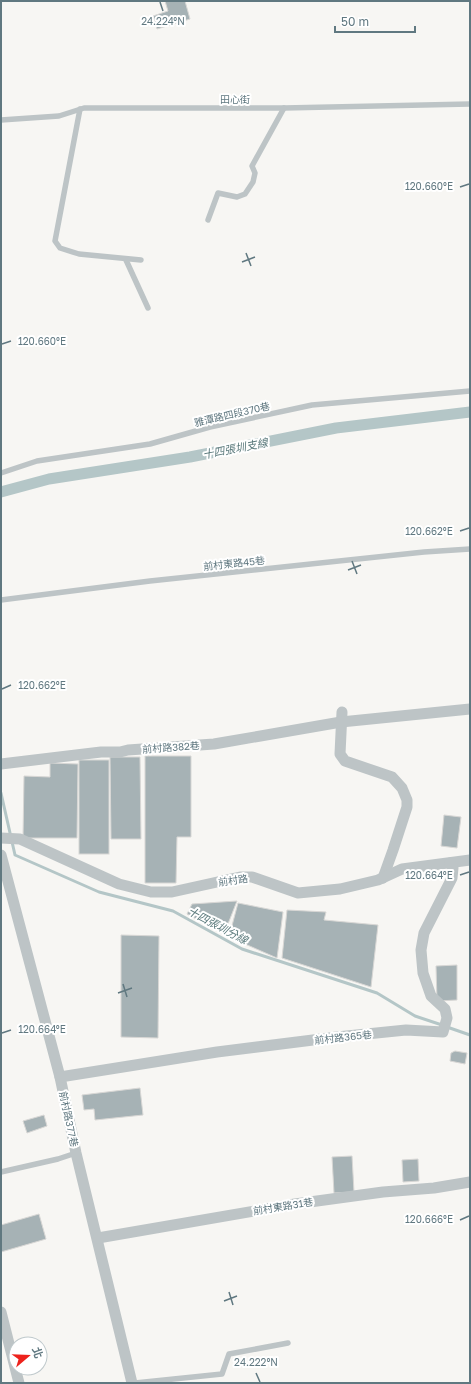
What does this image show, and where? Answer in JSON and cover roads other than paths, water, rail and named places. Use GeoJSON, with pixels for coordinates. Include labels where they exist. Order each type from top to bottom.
{"type":"FeatureCollection","features":[{"type":"Feature","properties":{"kind":"street","name":"前村路382巷"},"geometry":{"type":"LineString","coordinates":[[1,764],[101,752],[120,752],[128,750],[214,744],[341,717],[470,709]]}},
{"type":"Feature","properties":{"kind":"street"},"geometry":{"type":"LineString","coordinates":[[341,717],[340,754],[342,758],[345,761],[392,777],[402,788],[407,800],[407,806],[398,836],[382,878]]}},
{"type":"Feature","properties":{"kind":"street","name":"前村路"},"geometry":{"type":"LineString","coordinates":[[1,838],[20,839],[119,884],[151,892],[172,892],[240,877],[252,877],[298,893],[340,890],[378,880],[402,869],[470,860]]}},
{"type":"Feature","properties":{"kind":"street","name":"前村路377巷"},"geometry":{"type":"LineString","coordinates":[[1,855],[60,1077],[76,1153],[133,1383]]}},
{"type":"Feature","properties":{"kind":"street","name":"前村路365巷"},"geometry":{"type":"LineString","coordinates":[[60,1077],[217,1052],[337,1037],[406,1030],[443,1032],[447,1018],[445,1009],[431,996],[423,973],[421,950],[424,933],[452,878],[453,868],[450,863]]}},
{"type":"Feature","properties":{"kind":"street","name":"前村東路31巷"},"geometry":{"type":"LineString","coordinates":[[98,1238],[295,1204],[383,1192],[434,1188],[470,1182]]}},
{"type":"Feature","properties":{"kind":"street"},"geometry":{"type":"LineString","coordinates":[[1,1312],[19,1383]]}},
{"type":"Feature","properties":{"kind":"lane","name":"田心街"},"geometry":{"type":"LineString","coordinates":[[1,120],[59,116],[84,108],[284,108],[470,104]]}},
{"type":"Feature","properties":{"kind":"lane"},"geometry":{"type":"LineString","coordinates":[[208,220],[218,193],[237,197],[245,194],[253,182],[255,173],[252,166],[284,108]]}},
{"type":"Feature","properties":{"kind":"lane"},"geometry":{"type":"LineString","coordinates":[[80,109],[55,241],[60,248],[79,254],[126,260],[141,260]]}},
{"type":"Feature","properties":{"kind":"lane"},"geometry":{"type":"LineString","coordinates":[[126,260],[148,308]]}},
{"type":"Feature","properties":{"kind":"lane","name":"雅潭路四段370巷"},"geometry":{"type":"LineString","coordinates":[[1,473],[37,461],[150,444],[210,427],[312,405],[470,391]]}},
{"type":"Feature","properties":{"kind":"lane","name":"前村東路45巷"},"geometry":{"type":"LineString","coordinates":[[1,600],[174,578],[424,552],[470,550]]}},
{"type":"Feature","properties":{"kind":"lane"},"geometry":{"type":"LineString","coordinates":[[1,1172],[58,1159],[76,1153]]}},
{"type":"Feature","properties":{"kind":"lane"},"geometry":{"type":"LineString","coordinates":[[133,1383],[222,1374],[229,1354],[288,1343]]}},
{"type":"Feature","properties":{"kind":"waterway","name":"十四張圳支線"},"geometry":{"type":"LineString","coordinates":[[1,492],[49,479],[190,457],[336,428],[470,412]]}},
{"type":"Feature","properties":{"kind":"waterway","name":"十四張圳分線"},"geometry":{"type":"LineString","coordinates":[[1,793],[15,855],[99,892],[173,911],[242,949],[377,993],[415,1016],[442,1025]]}},
{"type":"Feature","properties":{"kind":"waterway","name":"十四張圳分線"},"geometry":{"type":"LineString","coordinates":[[447,1027],[470,1035]]}}]}
